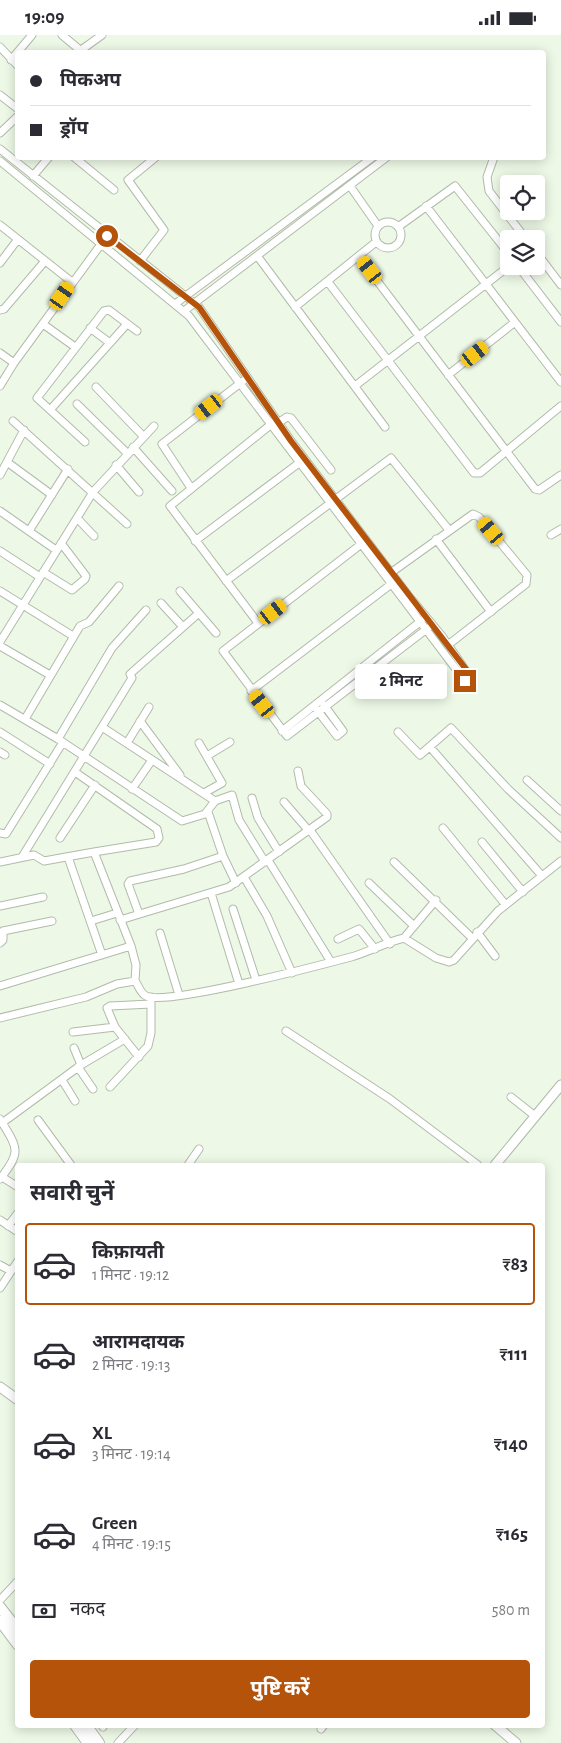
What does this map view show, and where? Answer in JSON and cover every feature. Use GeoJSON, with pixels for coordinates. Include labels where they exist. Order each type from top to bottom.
{"type":"FeatureCollection","features":[{"type":"Feature","properties":{"kind":"main road"},"geometry":{"type":"LineString","coordinates":[[0,1607],[15,1626]]}},
{"type":"Feature","properties":{"kind":"main road"},"geometry":{"type":"LineString","coordinates":[[0,1621],[15,1641]]}},
{"type":"Feature","properties":{"kind":"main road"},"geometry":{"type":"LineString","coordinates":[[77,1728],[88,1743]]}},
{"type":"Feature","properties":{"kind":"main road"},"geometry":{"type":"LineString","coordinates":[[88,1728],[99,1743]]}},
{"type":"Feature","properties":{"kind":"street"},"geometry":{"type":"LineString","coordinates":[[19,50],[32,35]]}},
{"type":"Feature","properties":{"kind":"street"},"geometry":{"type":"LineString","coordinates":[[62,35],[77,50]]}},
{"type":"Feature","properties":{"kind":"street"},"geometry":{"type":"LineString","coordinates":[[80,50],[102,35]]}},
{"type":"Feature","properties":{"kind":"street"},"geometry":{"type":"LineString","coordinates":[[0,47],[15,63]]}},
{"type":"Feature","properties":{"kind":"street"},"geometry":{"type":"LineString","coordinates":[[11,60],[15,55]]}},
{"type":"Feature","properties":{"kind":"street"},"geometry":{"type":"LineString","coordinates":[[0,95],[15,107]]}},
{"type":"Feature","properties":{"kind":"street"},"geometry":{"type":"LineString","coordinates":[[0,133],[15,120]]}},
{"type":"Feature","properties":{"kind":"street"},"geometry":{"type":"LineString","coordinates":[[0,149],[107,236],[194,303],[247,378],[275,423],[364,543],[391,585],[467,682],[472,677],[392,572],[364,543]]}},
{"type":"Feature","properties":{"kind":"street"},"geometry":{"type":"LineString","coordinates":[[33,176],[47,160]]}},
{"type":"Feature","properties":{"kind":"street"},"geometry":{"type":"LineString","coordinates":[[78,160],[114,190]]}},
{"type":"Feature","properties":{"kind":"street"},"geometry":{"type":"LineString","coordinates":[[140,261],[164,230],[128,181],[152,160]]}},
{"type":"Feature","properties":{"kind":"street"},"geometry":{"type":"LineString","coordinates":[[174,304],[369,160]]}},
{"type":"Feature","properties":{"kind":"street"},"geometry":{"type":"LineString","coordinates":[[184,311],[258,257],[383,160]]}},
{"type":"Feature","properties":{"kind":"street"},"geometry":{"type":"LineString","coordinates":[[493,160],[487,177],[489,191],[519,230]]}},
{"type":"Feature","properties":{"kind":"street"},"geometry":{"type":"LineString","coordinates":[[0,161],[184,311],[240,383],[275,423]]}},
{"type":"Feature","properties":{"kind":"street"},"geometry":{"type":"LineString","coordinates":[[343,180],[350,186],[378,226]]}},
{"type":"Feature","properties":{"kind":"street"},"geometry":{"type":"LineString","coordinates":[[398,227],[453,186],[457,187],[500,242]]}},
{"type":"Feature","properties":{"kind":"street"},"geometry":{"type":"LineString","coordinates":[[426,206],[561,382]]}},
{"type":"Feature","properties":{"kind":"street"},"geometry":{"type":"LineString","coordinates":[[388,222],[398,227],[401,237],[396,246],[385,248],[376,242],[374,234],[378,226],[388,222]]}},
{"type":"Feature","properties":{"kind":"street"},"geometry":{"type":"LineString","coordinates":[[0,225],[72,282]]}},
{"type":"Feature","properties":{"kind":"street"},"geometry":{"type":"LineString","coordinates":[[0,386],[14,363],[107,236]]}},
{"type":"Feature","properties":{"kind":"street"},"geometry":{"type":"LineString","coordinates":[[0,263],[18,239]]}},
{"type":"Feature","properties":{"kind":"street"},"geometry":{"type":"LineString","coordinates":[[295,307],[328,283],[376,242]]}},
{"type":"Feature","properties":{"kind":"street"},"geometry":{"type":"LineString","coordinates":[[258,257],[384,427]]}},
{"type":"Feature","properties":{"kind":"street"},"geometry":{"type":"LineString","coordinates":[[359,257],[537,490],[561,476]]}},
{"type":"Feature","properties":{"kind":"street"},"geometry":{"type":"LineString","coordinates":[[0,310],[4,309],[45,261]]}},
{"type":"Feature","properties":{"kind":"street"},"geometry":{"type":"LineString","coordinates":[[545,265],[561,285]]}},
{"type":"Feature","properties":{"kind":"street"},"geometry":{"type":"LineString","coordinates":[[354,386],[421,337],[500,273]]}},
{"type":"Feature","properties":{"kind":"street"},"geometry":{"type":"LineString","coordinates":[[525,275],[561,322]]}},
{"type":"Feature","properties":{"kind":"street"},"geometry":{"type":"LineString","coordinates":[[328,283],[474,473],[480,473],[561,406]]}},
{"type":"Feature","properties":{"kind":"street"},"geometry":{"type":"LineString","coordinates":[[85,442],[37,398],[106,309],[137,331]]}},
{"type":"Feature","properties":{"kind":"street"},"geometry":{"type":"LineString","coordinates":[[448,375],[515,322]]}},
{"type":"Feature","properties":{"kind":"street"},"geometry":{"type":"LineString","coordinates":[[50,410],[127,323]]}},
{"type":"Feature","properties":{"kind":"street"},"geometry":{"type":"LineString","coordinates":[[43,324],[75,347]]}},
{"type":"Feature","properties":{"kind":"street"},"geometry":{"type":"LineString","coordinates":[[90,328],[110,343]]}},
{"type":"Feature","properties":{"kind":"street"},"geometry":{"type":"LineString","coordinates":[[0,353],[14,363]]}},
{"type":"Feature","properties":{"kind":"street"},"geometry":{"type":"LineString","coordinates":[[191,488],[162,445],[247,378]]}},
{"type":"Feature","properties":{"kind":"street"},"geometry":{"type":"LineString","coordinates":[[96,387],[144,437]]}},
{"type":"Feature","properties":{"kind":"street"},"geometry":{"type":"LineString","coordinates":[[77,404],[128,453]]}},
{"type":"Feature","properties":{"kind":"street"},"geometry":{"type":"LineString","coordinates":[[258,623],[170,506],[275,423],[287,417],[291,418],[331,470]]}},
{"type":"Feature","properties":{"kind":"street"},"geometry":{"type":"LineString","coordinates":[[14,421],[127,524]]}},
{"type":"Feature","properties":{"kind":"street"},"geometry":{"type":"LineString","coordinates":[[0,642],[93,492],[116,465],[154,427]]}},
{"type":"Feature","properties":{"kind":"street"},"geometry":{"type":"LineString","coordinates":[[0,475],[24,430]]}},
{"type":"Feature","properties":{"kind":"street"},"geometry":{"type":"LineString","coordinates":[[134,447],[172,491]]}},
{"type":"Feature","properties":{"kind":"street"},"geometry":{"type":"LineString","coordinates":[[226,581],[331,500],[391,458],[449,529]]}},
{"type":"Feature","properties":{"kind":"street"},"geometry":{"type":"LineString","coordinates":[[195,541],[302,461]]}},
{"type":"Feature","properties":{"kind":"street"},"geometry":{"type":"LineString","coordinates":[[7,462],[52,495]]}},
{"type":"Feature","properties":{"kind":"street"},"geometry":{"type":"LineString","coordinates":[[116,465],[139,492]]}},
{"type":"Feature","properties":{"kind":"street"},"geometry":{"type":"LineString","coordinates":[[29,531],[68,469]]}},
{"type":"Feature","properties":{"kind":"street"},"geometry":{"type":"LineString","coordinates":[[0,511],[56,550]]}},
{"type":"Feature","properties":{"kind":"street"},"geometry":{"type":"LineString","coordinates":[[392,572],[449,529],[473,514],[479,517],[527,575],[526,584],[448,645]]}},
{"type":"Feature","properties":{"kind":"street"},"geometry":{"type":"LineString","coordinates":[[77,518],[94,537]]}},
{"type":"Feature","properties":{"kind":"street"},"geometry":{"type":"LineString","coordinates":[[551,535],[561,529]]}},
{"type":"Feature","properties":{"kind":"street"},"geometry":{"type":"LineString","coordinates":[[436,539],[491,611]]}},
{"type":"Feature","properties":{"kind":"street"},"geometry":{"type":"LineString","coordinates":[[0,551],[72,590],[76,589],[86,576],[61,543]]}},
{"type":"Feature","properties":{"kind":"street"},"geometry":{"type":"LineString","coordinates":[[364,543],[222,651],[285,735],[289,735],[433,625]]}},
{"type":"Feature","properties":{"kind":"street"},"geometry":{"type":"LineString","coordinates":[[251,691],[397,580]]}},
{"type":"Feature","properties":{"kind":"street"},"geometry":{"type":"LineString","coordinates":[[25,719],[80,626],[89,622],[119,585]]}},
{"type":"Feature","properties":{"kind":"street"},"geometry":{"type":"LineString","coordinates":[[0,591],[73,636]]}},
{"type":"Feature","properties":{"kind":"street"},"geometry":{"type":"LineString","coordinates":[[180,591],[216,633]]}},
{"type":"Feature","properties":{"kind":"street"},"geometry":{"type":"LineString","coordinates":[[161,603],[183,627]]}},
{"type":"Feature","properties":{"kind":"street"},"geometry":{"type":"LineString","coordinates":[[0,833],[6,834],[50,764],[60,741],[112,648],[146,610]]}},
{"type":"Feature","properties":{"kind":"street"},"geometry":{"type":"LineString","coordinates":[[22,857],[132,678],[130,673],[199,613]]}},
{"type":"Feature","properties":{"kind":"street"},"geometry":{"type":"LineString","coordinates":[[282,731],[426,617]]}},
{"type":"Feature","properties":{"kind":"street"},"geometry":{"type":"LineString","coordinates":[[0,646],[50,675]]}},
{"type":"Feature","properties":{"kind":"street"},"geometry":{"type":"LineString","coordinates":[[360,669],[366,675]]}},
{"type":"Feature","properties":{"kind":"street"},"geometry":{"type":"LineString","coordinates":[[313,706],[337,736],[343,731],[320,701]]}},
{"type":"Feature","properties":{"kind":"street"},"geometry":{"type":"LineString","coordinates":[[1,707],[25,719],[60,741],[182,821],[208,812],[215,801],[232,795],[239,820],[331,962]]}},
{"type":"Feature","properties":{"kind":"street"},"geometry":{"type":"LineString","coordinates":[[127,743],[149,707]]}},
{"type":"Feature","properties":{"kind":"street"},"geometry":{"type":"LineString","coordinates":[[140,721],[184,780]]}},
{"type":"Feature","properties":{"kind":"street"},"geometry":{"type":"LineString","coordinates":[[102,727],[215,801]]}},
{"type":"Feature","properties":{"kind":"street"},"geometry":{"type":"LineString","coordinates":[[398,732],[420,755],[451,728],[508,789],[561,838]]}},
{"type":"Feature","properties":{"kind":"street"},"geometry":{"type":"LineString","coordinates":[[0,732],[50,764]]}},
{"type":"Feature","properties":{"kind":"street"},"geometry":{"type":"LineString","coordinates":[[208,756],[230,742]]}},
{"type":"Feature","properties":{"kind":"street"},"geometry":{"type":"LineString","coordinates":[[199,743],[222,783],[204,793]]}},
{"type":"Feature","properties":{"kind":"street"},"geometry":{"type":"LineString","coordinates":[[430,747],[542,876]]}},
{"type":"Feature","properties":{"kind":"street"},"geometry":{"type":"LineString","coordinates":[[132,789],[152,760]]}},
{"type":"Feature","properties":{"kind":"street"},"geometry":{"type":"LineString","coordinates":[[90,921],[139,914],[210,893],[236,883],[310,831],[327,817],[327,814],[301,787],[298,771]]}},
{"type":"Feature","properties":{"kind":"street"},"geometry":{"type":"LineString","coordinates":[[0,862],[34,855],[44,861],[156,842],[159,838],[155,826],[75,772]]}},
{"type":"Feature","properties":{"kind":"street"},"geometry":{"type":"LineString","coordinates":[[527,780],[561,811]]}},
{"type":"Feature","properties":{"kind":"street"},"geometry":{"type":"LineString","coordinates":[[60,838],[95,785]]}},
{"type":"Feature","properties":{"kind":"street"},"geometry":{"type":"LineString","coordinates":[[252,798],[258,818],[279,852]]}},
{"type":"Feature","properties":{"kind":"street"},"geometry":{"type":"LineString","coordinates":[[284,802],[310,831],[390,944]]}},
{"type":"Feature","properties":{"kind":"street"},"geometry":{"type":"LineString","coordinates":[[208,812],[222,856],[236,883]]}},
{"type":"Feature","properties":{"kind":"street"},"geometry":{"type":"LineString","coordinates":[[443,828],[505,904]]}},
{"type":"Feature","properties":{"kind":"street"},"geometry":{"type":"LineString","coordinates":[[482,842],[523,892]]}},
{"type":"Feature","properties":{"kind":"street"},"geometry":{"type":"LineString","coordinates":[[94,852],[131,946],[136,965],[135,981],[142,993],[151,1001],[150,1040],[139,1057],[110,1087]]}},
{"type":"Feature","properties":{"kind":"street"},"geometry":{"type":"LineString","coordinates":[[139,914],[128,884],[130,881],[184,869],[222,856]]}},
{"type":"Feature","properties":{"kind":"street"},"geometry":{"type":"LineString","coordinates":[[68,857],[102,955]]}},
{"type":"Feature","properties":{"kind":"street"},"geometry":{"type":"LineString","coordinates":[[404,938],[436,958],[449,962],[454,959],[505,904],[561,861]]}},
{"type":"Feature","properties":{"kind":"street"},"geometry":{"type":"LineString","coordinates":[[394,862],[475,935],[495,956]]}},
{"type":"Feature","properties":{"kind":"street"},"geometry":{"type":"LineString","coordinates":[[244,877],[267,917],[292,973]]}},
{"type":"Feature","properties":{"kind":"street"},"geometry":{"type":"LineString","coordinates":[[369,883],[414,927]]}},
{"type":"Feature","properties":{"kind":"street"},"geometry":{"type":"LineString","coordinates":[[210,893],[239,984]]}},
{"type":"Feature","properties":{"kind":"street"},"geometry":{"type":"LineString","coordinates":[[0,905],[43,897]]}},
{"type":"Feature","properties":{"kind":"street"},"geometry":{"type":"LineString","coordinates":[[139,1057],[115,1027],[106,1009],[108,1006],[151,1001],[256,981],[292,973],[376,949],[404,938],[436,900]]}},
{"type":"Feature","properties":{"kind":"street"},"geometry":{"type":"LineString","coordinates":[[233,909],[256,981]]}},
{"type":"Feature","properties":{"kind":"street"},"geometry":{"type":"LineString","coordinates":[[0,943],[3,940],[4,931],[52,921]]}},
{"type":"Feature","properties":{"kind":"street"},"geometry":{"type":"LineString","coordinates":[[338,939],[359,929],[376,949]]}},
{"type":"Feature","properties":{"kind":"street"},"geometry":{"type":"LineString","coordinates":[[160,933],[179,995]]}},
{"type":"Feature","properties":{"kind":"street"},"geometry":{"type":"LineString","coordinates":[[0,986],[131,946]]}},
{"type":"Feature","properties":{"kind":"street"},"geometry":{"type":"LineString","coordinates":[[0,1018],[73,1000],[117,984],[135,981]]}},
{"type":"Feature","properties":{"kind":"street"},"geometry":{"type":"LineString","coordinates":[[73,1032],[115,1027]]}},
{"type":"Feature","properties":{"kind":"street"},"geometry":{"type":"LineString","coordinates":[[286,1031],[390,1099],[475,1163]]}},
{"type":"Feature","properties":{"kind":"street"},"geometry":{"type":"LineString","coordinates":[[15,1185],[1,1178],[14,1161],[16,1155],[14,1143],[1,1121],[80,1066],[125,1039]]}},
{"type":"Feature","properties":{"kind":"street"},"geometry":{"type":"LineString","coordinates":[[74,1048],[80,1066],[93,1089]]}},
{"type":"Feature","properties":{"kind":"street"},"geometry":{"type":"LineString","coordinates":[[62,1079],[74,1101]]}},
{"type":"Feature","properties":{"kind":"street"},"geometry":{"type":"LineString","coordinates":[[497,1163],[561,1085]]}},
{"type":"Feature","properties":{"kind":"street"},"geometry":{"type":"LineString","coordinates":[[511,1097],[535,1116]]}},
{"type":"Feature","properties":{"kind":"street"},"geometry":{"type":"LineString","coordinates":[[38,1120],[70,1163]]}},
{"type":"Feature","properties":{"kind":"street"},"geometry":{"type":"LineString","coordinates":[[189,1163],[199,1149]]}},
{"type":"Feature","properties":{"kind":"street"},"geometry":{"type":"LineString","coordinates":[[8,1226],[15,1217]]}},
{"type":"Feature","properties":{"kind":"street"},"geometry":{"type":"LineString","coordinates":[[0,1220],[15,1230]]}},
{"type":"Feature","properties":{"kind":"street"},"geometry":{"type":"LineString","coordinates":[[0,1265],[11,1271]]}},
{"type":"Feature","properties":{"kind":"street"},"geometry":{"type":"LineString","coordinates":[[0,1288],[15,1265]]}},
{"type":"Feature","properties":{"kind":"street"},"geometry":{"type":"LineString","coordinates":[[0,1387],[15,1397]]}},
{"type":"Feature","properties":{"kind":"street"},"geometry":{"type":"LineString","coordinates":[[0,1600],[15,1584]]}},
{"type":"Feature","properties":{"kind":"street"},"geometry":{"type":"LineString","coordinates":[[118,1743],[132,1728]]}},
{"type":"Feature","properties":{"kind":"street"},"geometry":{"type":"LineString","coordinates":[[498,1728],[516,1743]]}},
{"type":"Feature","properties":{"kind":"route"},"geometry":{"type":"LineString","coordinates":[[107,236],[173,285],[199,307],[291,441],[472,677],[467,682],[465,681]]}}]}
